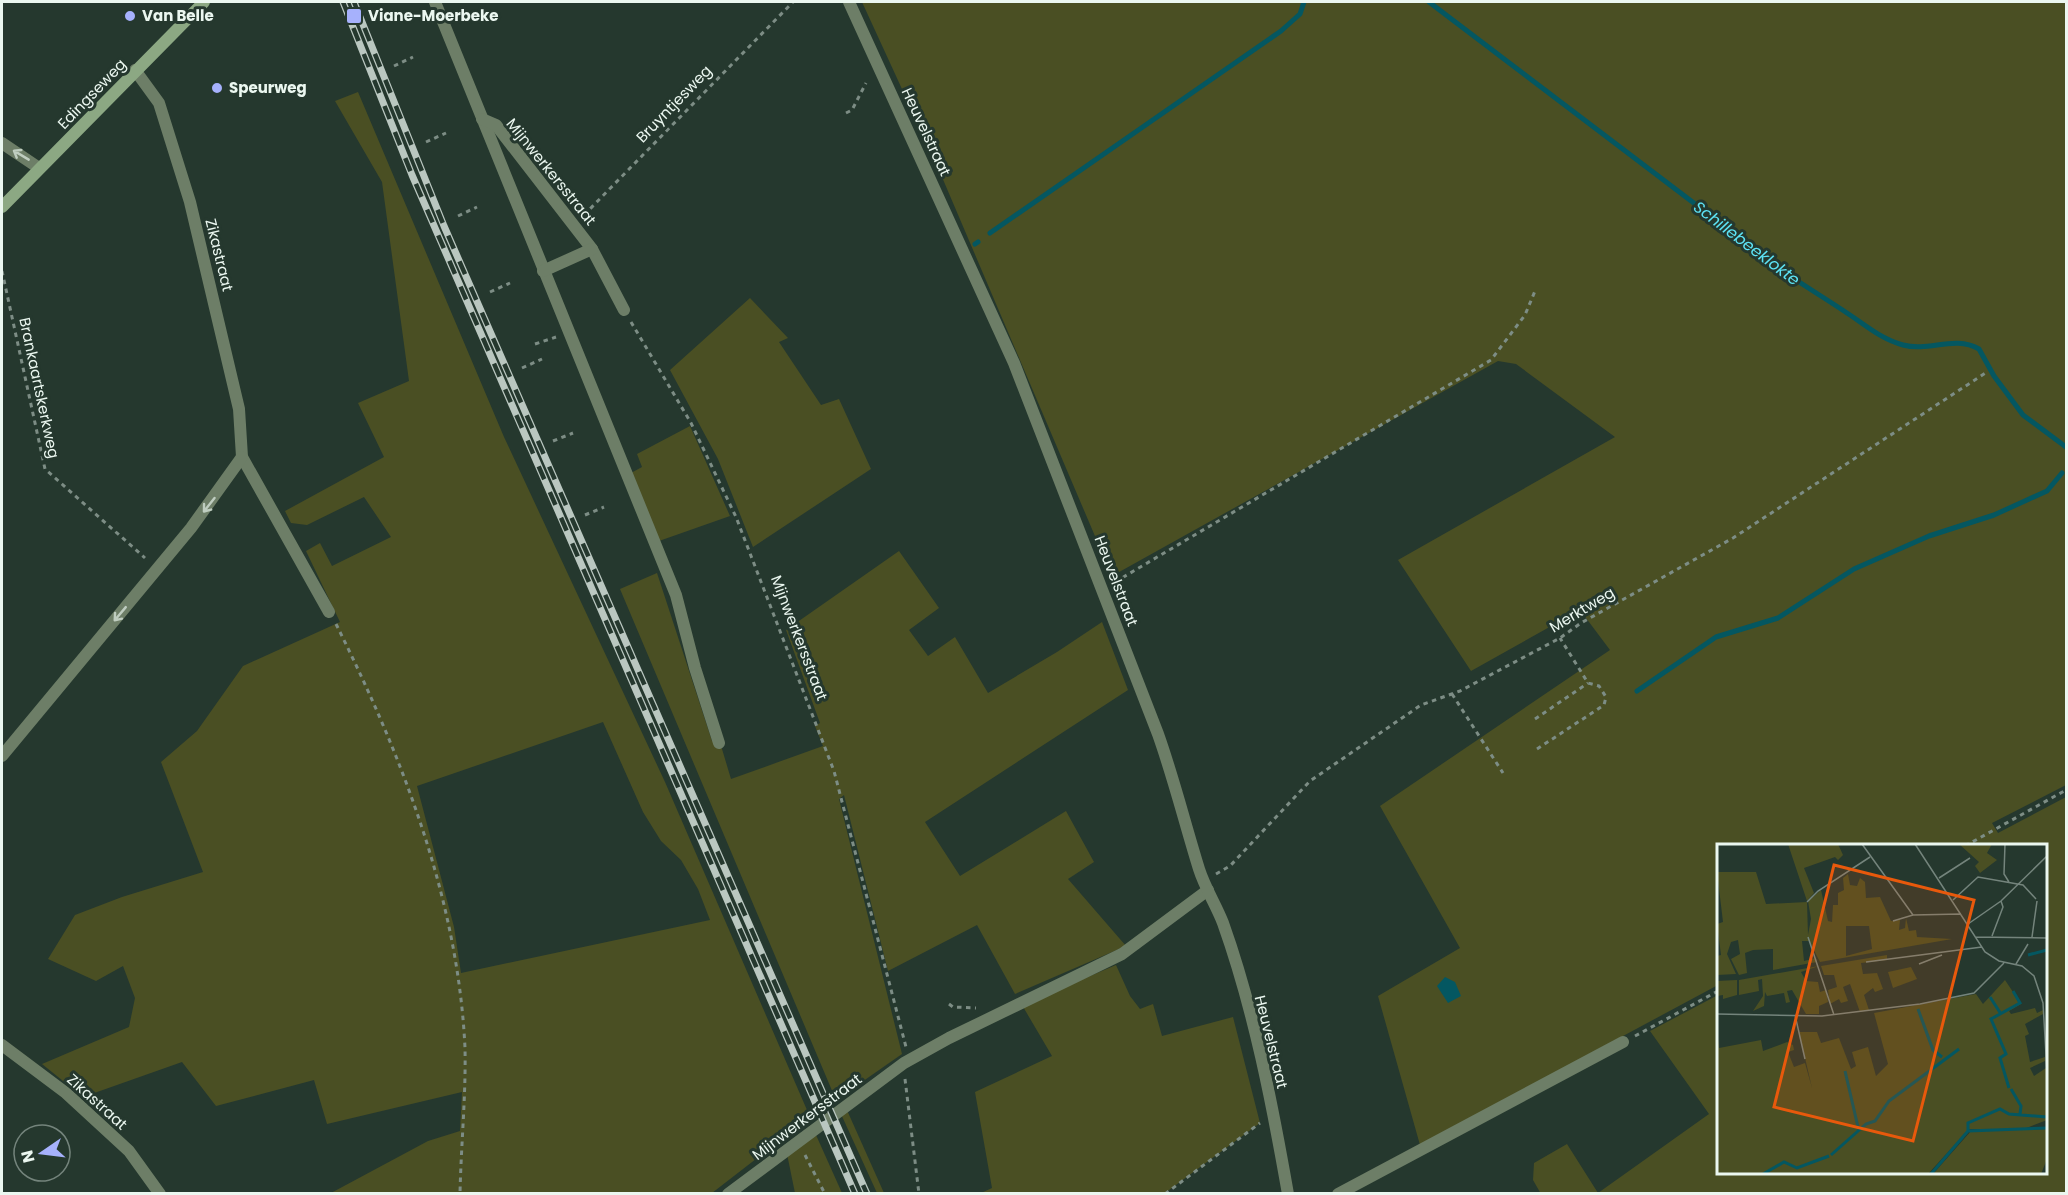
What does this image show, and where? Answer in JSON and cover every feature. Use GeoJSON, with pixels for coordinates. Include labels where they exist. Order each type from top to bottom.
{"type":"FeatureCollection","features":[{"type":"Feature","properties":{"kind":"main road","name":"Edingseweg"},"geometry":{"type":"LineString","coordinates":[[2,207],[204,2]]}},
{"type":"Feature","properties":{"kind":"street","name":"Mijnwerkersstraat"},"geometry":{"type":"LineString","coordinates":[[435,2],[676,595],[695,668],[719,743]]}},
{"type":"Feature","properties":{"kind":"street","name":"Heuvelstraat"},"geometry":{"type":"LineString","coordinates":[[849,2],[1014,363],[1103,589],[1176,785],[1206,886],[1222,922],[1242,985],[1273,1114],[1288,1194]]}},
{"type":"Feature","properties":{"kind":"street","name":"Zikastraat"},"geometry":{"type":"LineString","coordinates":[[135,70],[159,103],[190,202],[239,409],[242,457],[329,612]]}},
{"type":"Feature","properties":{"kind":"street","name":"Mijnwerkersstraat"},"geometry":{"type":"LineString","coordinates":[[482,119],[496,125],[592,249],[624,310]]}},
{"type":"Feature","properties":{"kind":"street"},"geometry":{"type":"LineString","coordinates":[[2,143],[39,168]]}},
{"type":"Feature","properties":{"kind":"street","name":"Mijnwerkersstraat"},"geometry":{"type":"LineString","coordinates":[[543,271],[592,249]]}},
{"type":"Feature","properties":{"kind":"street"},"geometry":{"type":"LineString","coordinates":[[2,756],[217,496],[242,457]]}},
{"type":"Feature","properties":{"kind":"street","name":"Mijnwerkersstraat"},"geometry":{"type":"LineString","coordinates":[[728,1194],[904,1064],[949,1038],[1122,954],[1206,886]]}},
{"type":"Feature","properties":{"kind":"street"},"geometry":{"type":"LineString","coordinates":[[1338,1194],[1623,1042]]}},
{"type":"Feature","properties":{"kind":"street","name":"Zikastraat"},"geometry":{"type":"LineString","coordinates":[[2,1045],[66,1093],[129,1151],[160,1194]]}},
{"type":"Feature","properties":{"kind":"path","name":"Bruyntjesweg"},"geometry":{"type":"LineString","coordinates":[[574,225],[793,2]]}},
{"type":"Feature","properties":{"kind":"path"},"geometry":{"type":"LineString","coordinates":[[394,66],[413,57]]}},
{"type":"Feature","properties":{"kind":"path"},"geometry":{"type":"LineString","coordinates":[[846,113],[852,110],[866,82]]}},
{"type":"Feature","properties":{"kind":"path"},"geometry":{"type":"LineString","coordinates":[[426,142],[446,133]]}},
{"type":"Feature","properties":{"kind":"path"},"geometry":{"type":"LineString","coordinates":[[458,216],[477,207]]}},
{"type":"Feature","properties":{"kind":"path","name":"Brankaartskerkweg"},"geometry":{"type":"LineString","coordinates":[[2,271],[45,469],[157,569]]}},
{"type":"Feature","properties":{"kind":"path"},"geometry":{"type":"LineString","coordinates":[[490,292],[510,283]]}},
{"type":"Feature","properties":{"kind":"path"},"geometry":{"type":"LineString","coordinates":[[1103,589],[1491,360],[1525,315],[1535,291]]}},
{"type":"Feature","properties":{"kind":"path","name":"Mijnwerkersstraat"},"geometry":{"type":"LineString","coordinates":[[624,310],[691,423],[736,517],[834,771],[908,1056],[904,1064],[920,1194]]}},
{"type":"Feature","properties":{"kind":"path"},"geometry":{"type":"LineString","coordinates":[[535,344],[568,333]]}},
{"type":"Feature","properties":{"kind":"path"},"geometry":{"type":"LineString","coordinates":[[522,368],[542,359]]}},
{"type":"Feature","properties":{"kind":"path","name":"Merktweg"},"geometry":{"type":"LineString","coordinates":[[1206,886],[1230,866],[1310,781],[1421,705],[1452,694],[1560,638],[1581,623],[1733,538],[1987,372]]}},
{"type":"Feature","properties":{"kind":"path"},"geometry":{"type":"LineString","coordinates":[[553,441],[573,433]]}},
{"type":"Feature","properties":{"kind":"path"},"geometry":{"type":"LineString","coordinates":[[585,515],[604,507]]}},
{"type":"Feature","properties":{"kind":"path"},"geometry":{"type":"LineString","coordinates":[[329,612],[402,769],[428,847],[451,941],[465,1047],[460,1194]]}},
{"type":"Feature","properties":{"kind":"path"},"geometry":{"type":"LineString","coordinates":[[1538,749],[1604,705],[1606,698],[1599,686],[1588,683],[1560,638]]}},
{"type":"Feature","properties":{"kind":"path"},"geometry":{"type":"LineString","coordinates":[[1535,719],[1588,683]]}},
{"type":"Feature","properties":{"kind":"path"},"geometry":{"type":"LineString","coordinates":[[1452,694],[1503,773]]}},
{"type":"Feature","properties":{"kind":"path"},"geometry":{"type":"LineString","coordinates":[[1969,844],[2067,790]]}},
{"type":"Feature","properties":{"kind":"path"},"geometry":{"type":"LineString","coordinates":[[1623,1042],[1717,992]]}},
{"type":"Feature","properties":{"kind":"path"},"geometry":{"type":"LineString","coordinates":[[949,1004],[953,1007],[969,1006],[983,1012]]}},
{"type":"Feature","properties":{"kind":"path"},"geometry":{"type":"LineString","coordinates":[[1165,1194],[1273,1114]]}},
{"type":"Feature","properties":{"kind":"path"},"geometry":{"type":"LineString","coordinates":[[799,1143],[825,1194]]}},
{"type":"Feature","properties":{"kind":"green space"},"geometry":{"type":"Polygon","coordinates":[[[862,2],[2066,2],[2066,785],[1992,823],[1998,833],[2066,797],[2066,1193],[1541,1194],[1533,1180],[1534,1163],[1567,1144],[1598,1193],[1709,1114],[1650,1031],[1717,996],[1717,1174],[2047,1174],[2047,844],[1717,844],[1717,986],[1420,1145],[1378,996],[1460,948],[1380,806],[1610,650],[1580,610],[1471,671],[1398,560],[1615,437],[1516,364],[1498,361],[1112,576],[936,163],[862,2]]]}},
{"type":"Feature","properties":{"kind":"green space"},"geometry":{"type":"Polygon","coordinates":[[[358,92],[504,437],[665,782],[810,1117],[712,1193],[331,1193],[428,1141],[460,1131],[462,1092],[327,1124],[314,1080],[216,1106],[182,1062],[83,1097],[42,1064],[129,1027],[135,998],[123,966],[96,981],[48,959],[75,915],[122,897],[203,872],[161,762],[197,731],[243,666],[340,622],[306,551],[320,543],[332,566],[391,537],[364,497],[307,525],[291,523],[285,511],[384,457],[358,403],[409,381],[382,182],[335,101],[358,92]],[[603,722],[417,786],[454,927],[461,973],[710,920],[698,889],[681,860],[661,841],[643,812],[603,722]]]}},
{"type":"Feature","properties":{"kind":"green space"},"geometry":{"type":"Polygon","coordinates":[[[750,298],[788,338],[779,342],[821,405],[839,399],[871,469],[753,547],[718,459],[670,370],[750,298]]]}},
{"type":"Feature","properties":{"kind":"green space"},"geometry":{"type":"Polygon","coordinates":[[[690,426],[730,516],[659,541],[631,473],[642,467],[637,454],[690,426]]]}},
{"type":"Feature","properties":{"kind":"green space"},"geometry":{"type":"Polygon","coordinates":[[[899,551],[939,608],[909,630],[928,656],[955,637],[988,693],[1102,622],[1128,690],[925,822],[960,876],[1066,811],[1094,862],[1068,879],[1126,946],[1015,994],[977,925],[888,971],[844,795],[839,799],[902,1054],[836,1100],[620,589],[657,573],[712,741],[719,739],[731,779],[823,746],[815,726],[820,723],[786,630],[899,551]]]}},
{"type":"Feature","properties":{"kind":"green space"},"geometry":{"type":"Polygon","coordinates":[[[1116,965],[1130,996],[1140,1009],[1153,1004],[1162,1036],[1233,1017],[1260,1123],[1165,1193],[981,1193],[992,1188],[975,1092],[1052,1056],[1022,1005],[1116,965]]]}},
{"type":"Feature","properties":{"kind":"green space"},"geometry":{"type":"Polygon","coordinates":[[[846,1108],[884,1193],[877,1193],[841,1114],[846,1108]]]}},
{"type":"Feature","properties":{"kind":"green space"},"geometry":{"type":"Polygon","coordinates":[[[816,1135],[842,1193],[795,1193],[787,1154],[816,1135]]]}},
{"type":"Feature","properties":{"kind":"water"},"geometry":{"type":"Polygon","coordinates":[[[1445,977],[1455,982],[1461,996],[1448,1003],[1437,986],[1445,977]]]}},
{"type":"Feature","properties":{"kind":"waterway"},"geometry":{"type":"LineString","coordinates":[[990,233],[1281,31],[1300,14],[1304,2]]}},
{"type":"Feature","properties":{"kind":"waterway","name":"Schillebeeklokte"},"geometry":{"type":"LineString","coordinates":[[1429,2],[1790,276],[1872,330],[1887,339],[1913,347],[1960,343],[1979,349],[1994,376],[2023,415],[2066,447]]}},
{"type":"Feature","properties":{"kind":"waterway"},"geometry":{"type":"LineString","coordinates":[[1637,691],[1716,637],[1778,618],[1854,569],[1929,536],[1994,515],[2047,491],[2062,473]]}},
{"type":"Feature","properties":{"kind":"railway"},"geometry":{"type":"LineString","coordinates":[[343,2],[412,175],[855,1194]]}},
{"type":"Feature","properties":{"kind":"railway"},"geometry":{"type":"LineString","coordinates":[[354,2],[444,226],[867,1194]]}},
{"type":"Feature","properties":{"kind":"place","name":"Van Belle"},"geometry":{"type":"Point","coordinates":[130,16]}},
{"type":"Feature","properties":{"kind":"place","name":"Viane-Moerbeke"},"geometry":{"type":"Point","coordinates":[354,16]}},
{"type":"Feature","properties":{"kind":"place","name":"Speurweg"},"geometry":{"type":"Point","coordinates":[217,88]}}]}
